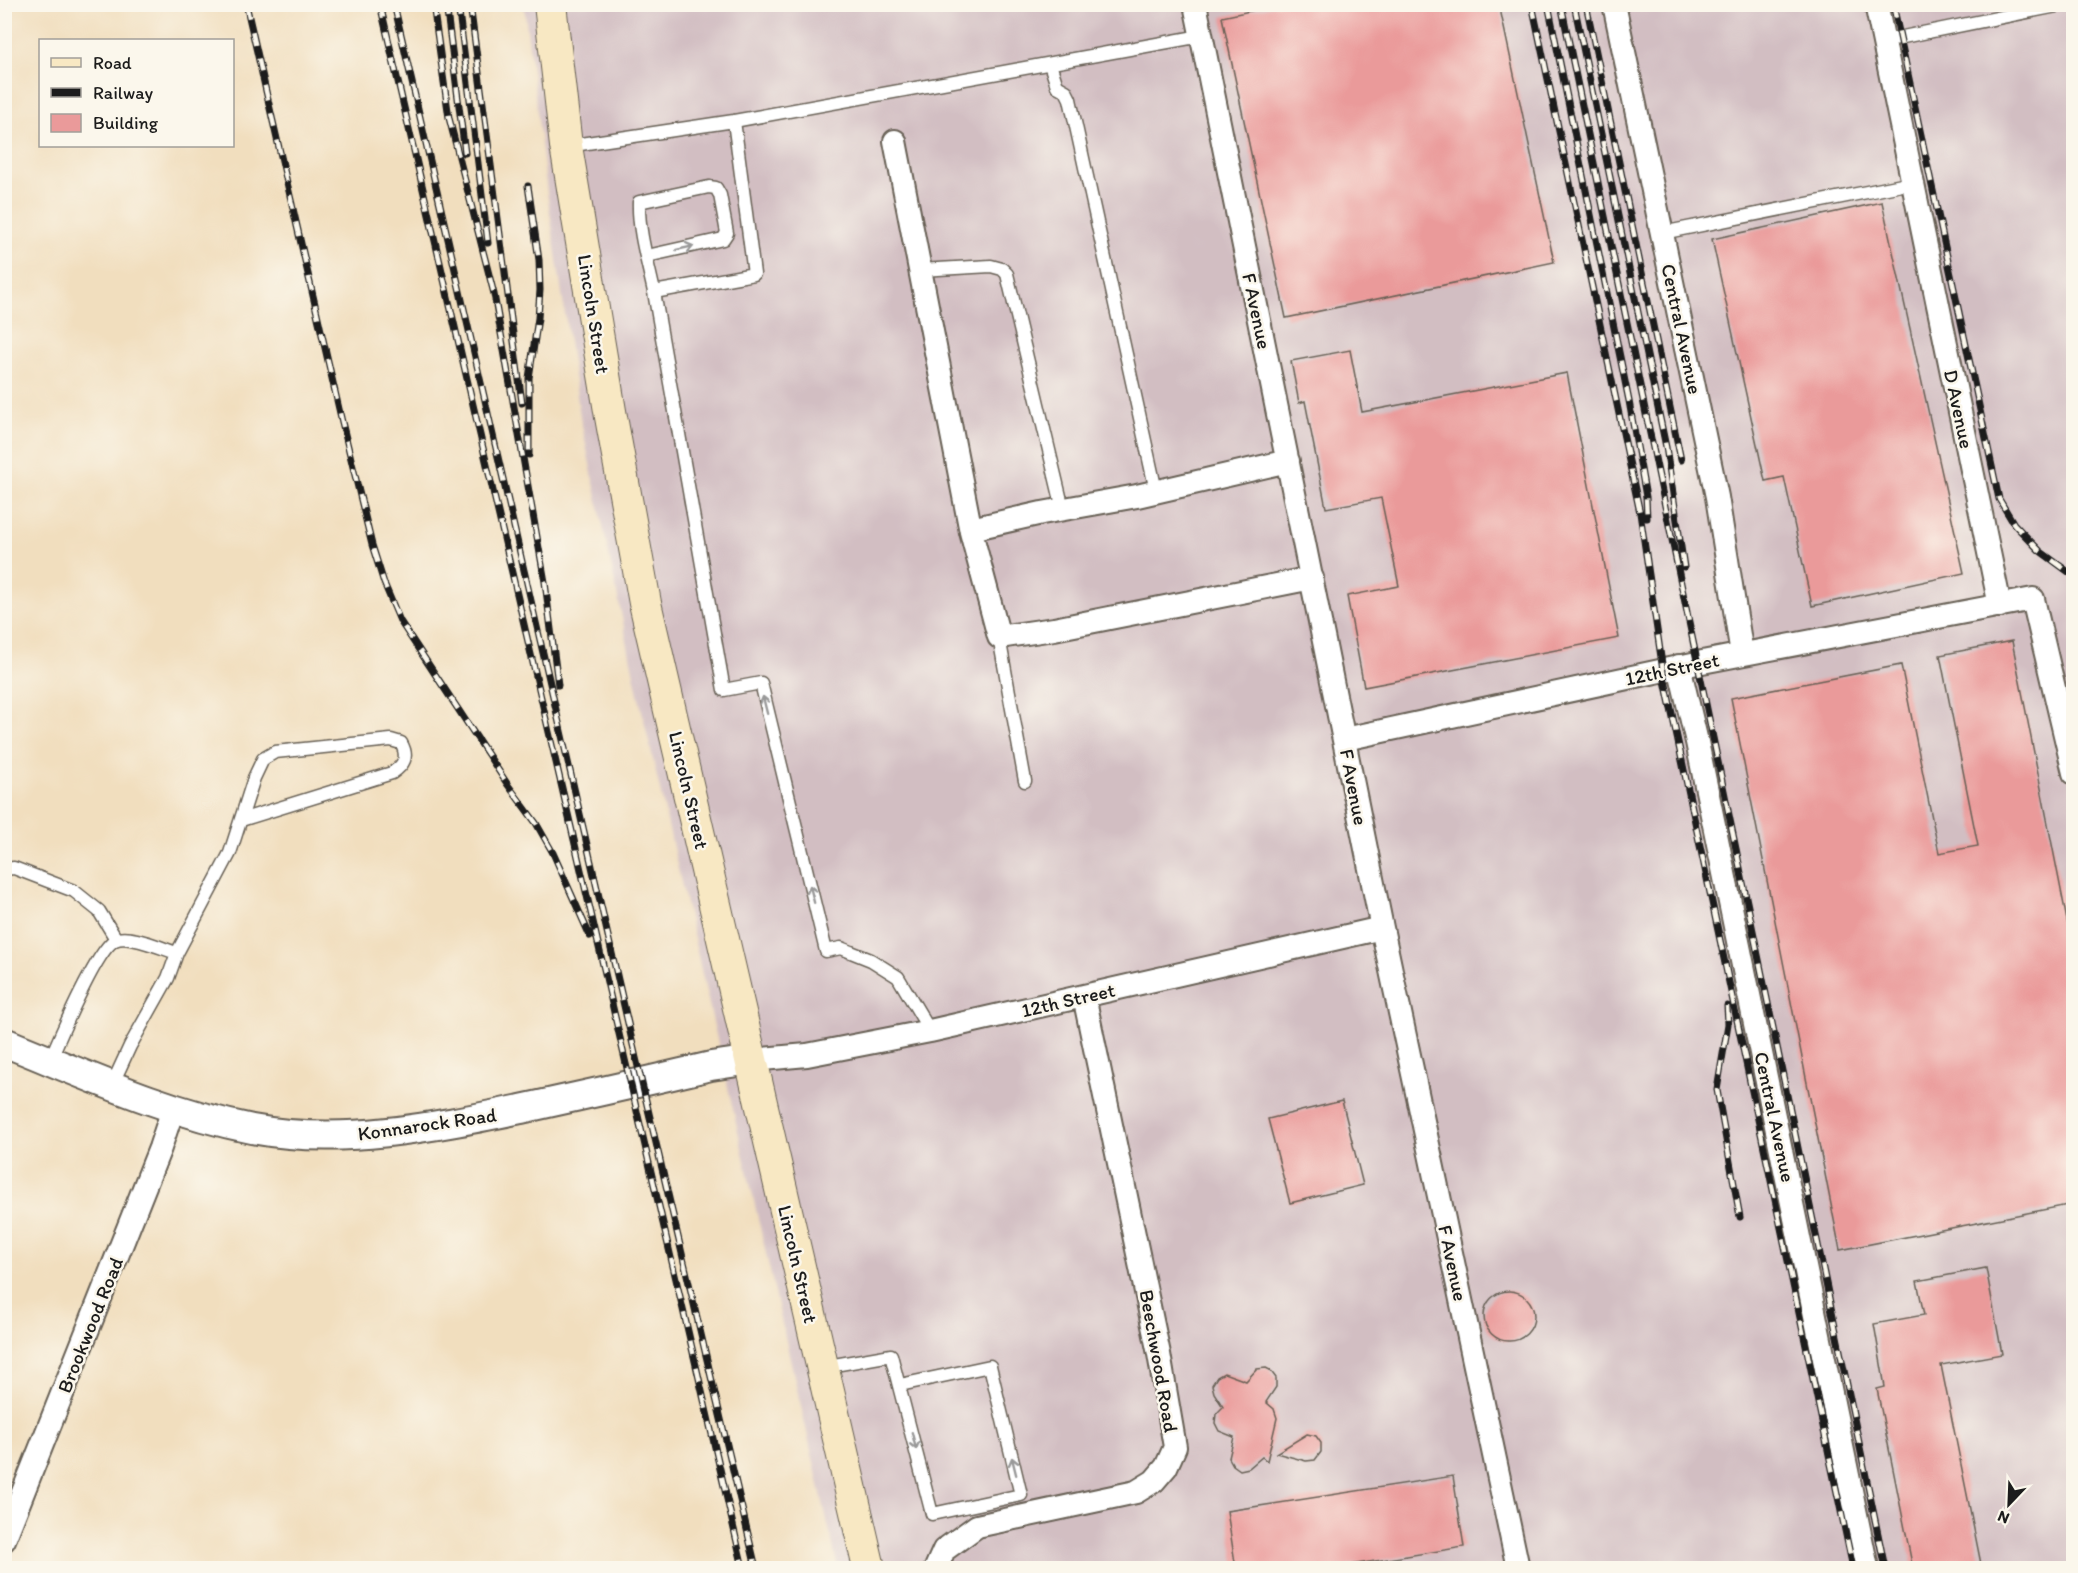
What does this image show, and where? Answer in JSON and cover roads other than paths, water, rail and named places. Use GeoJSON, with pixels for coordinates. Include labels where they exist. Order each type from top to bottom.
{"type":"FeatureCollection","features":[{"type":"Feature","properties":{"kind":"main road","name":"Lincoln Street"},"geometry":{"type":"LineString","coordinates":[[550,4],[566,146],[611,417],[645,603],[868,1569]]}},
{"type":"Feature","properties":{"kind":"street","name":"F Avenue"},"geometry":{"type":"LineString","coordinates":[[1195,4],[1382,928],[1518,1569]]}},
{"type":"Feature","properties":{"kind":"street","name":"Central Avenue"},"geometry":{"type":"LineString","coordinates":[[1614,4],[1717,497],[1742,654]]}},
{"type":"Feature","properties":{"kind":"street","name":"D Avenue"},"geometry":{"type":"LineString","coordinates":[[1876,4],[2000,606]]}},
{"type":"Feature","properties":{"kind":"street"},"geometry":{"type":"LineString","coordinates":[[895,141],[971,529],[999,637],[1054,629],[1312,579]]}},
{"type":"Feature","properties":{"kind":"street"},"geometry":{"type":"LineString","coordinates":[[971,529],[1288,461]]}},
{"type":"Feature","properties":{"kind":"street"},"geometry":{"type":"LineString","coordinates":[[2000,606],[2033,599],[2073,772]]}},
{"type":"Feature","properties":{"kind":"street","name":"12th Street"},"geometry":{"type":"LineString","coordinates":[[1345,740],[1679,666],[2000,606]]}},
{"type":"Feature","properties":{"kind":"street","name":"Central Avenue"},"geometry":{"type":"LineString","coordinates":[[1679,666],[1697,742],[1867,1569]]}},
{"type":"Feature","properties":{"kind":"street","name":"12th Street"},"geometry":{"type":"LineString","coordinates":[[751,1060],[807,1055],[930,1031],[1382,928]]}},
{"type":"Feature","properties":{"kind":"street","name":"Beechwood Road"},"geometry":{"type":"LineString","coordinates":[[936,1569],[944,1550],[977,1526],[1136,1492],[1154,1481],[1166,1467],[1175,1447],[1160,1354],[1084,996]]}},
{"type":"Feature","properties":{"kind":"street","name":"Konnarock Road"},"geometry":{"type":"LineString","coordinates":[[4,1042],[174,1110],[235,1125],[279,1132],[357,1135],[395,1132],[458,1122],[711,1066],[751,1060]]}},
{"type":"Feature","properties":{"kind":"street","name":"Brookwood Road"},"geometry":{"type":"LineString","coordinates":[[4,1540],[174,1110]]}},
{"type":"Feature","properties":{"kind":"lane"},"geometry":{"type":"LineString","coordinates":[[1883,41],[2067,4]]}},
{"type":"Feature","properties":{"kind":"lane"},"geometry":{"type":"LineString","coordinates":[[566,146],[734,121],[1201,36]]}},
{"type":"Feature","properties":{"kind":"lane"},"geometry":{"type":"LineString","coordinates":[[1050,64],[1057,86],[1066,91],[1070,99],[1156,491]]}},
{"type":"Feature","properties":{"kind":"lane"},"geometry":{"type":"LineString","coordinates":[[654,292],[754,274],[734,121]]}},
{"type":"Feature","properties":{"kind":"lane"},"geometry":{"type":"LineString","coordinates":[[1662,233],[1912,183]]}},
{"type":"Feature","properties":{"kind":"lane"},"geometry":{"type":"LineString","coordinates":[[647,256],[723,239],[727,233],[720,195],[716,188],[709,187],[639,202],[639,211],[723,690],[761,683],[826,951],[841,948],[871,960],[898,977],[930,1031]]}},
{"type":"Feature","properties":{"kind":"lane"},"geometry":{"type":"LineString","coordinates":[[920,270],[992,266],[1008,274],[1063,509]]}},
{"type":"Feature","properties":{"kind":"lane"},"geometry":{"type":"LineString","coordinates":[[999,637],[1025,781]]}},
{"type":"Feature","properties":{"kind":"lane"},"geometry":{"type":"LineString","coordinates":[[112,1085],[130,1046],[168,978],[177,953],[230,853],[240,820],[263,759],[275,752],[391,740],[401,743],[406,751],[401,768],[392,773],[240,820]]}},
{"type":"Feature","properties":{"kind":"lane"},"geometry":{"type":"LineString","coordinates":[[4,869],[14,868],[74,891],[99,911],[116,939]]}},
{"type":"Feature","properties":{"kind":"lane"},"geometry":{"type":"LineString","coordinates":[[50,1060],[79,997],[105,949],[116,939],[129,938],[177,953]]}},
{"type":"Feature","properties":{"kind":"lane"},"geometry":{"type":"LineString","coordinates":[[822,1368],[891,1355],[932,1514],[1021,1495],[990,1366],[900,1384]]}},
{"type":"Feature","properties":{"kind":"railway"},"geometry":{"type":"LineString","coordinates":[[246,4],[342,422],[372,545],[384,583],[400,621],[508,785],[536,823],[553,853],[590,936]]}},
{"type":"Feature","properties":{"kind":"railway"},"geometry":{"type":"LineString","coordinates":[[380,4],[743,1568]]}},
{"type":"Feature","properties":{"kind":"railway"},"geometry":{"type":"LineString","coordinates":[[394,4],[636,1058],[756,1568]]}},
{"type":"Feature","properties":{"kind":"railway"},"geometry":{"type":"LineString","coordinates":[[433,4],[449,118],[494,294],[545,582],[558,685]]}},
{"type":"Feature","properties":{"kind":"railway"},"geometry":{"type":"LineString","coordinates":[[446,4],[465,153]]}},
{"type":"Feature","properties":{"kind":"railway"},"geometry":{"type":"LineString","coordinates":[[458,4],[488,243]]}},
{"type":"Feature","properties":{"kind":"railway"},"geometry":{"type":"LineString","coordinates":[[470,4],[522,403]]}},
{"type":"Feature","properties":{"kind":"railway"},"geometry":{"type":"LineString","coordinates":[[1532,4],[1640,513],[1663,671],[1853,1568]]}},
{"type":"Feature","properties":{"kind":"railway"},"geometry":{"type":"LineString","coordinates":[[1548,4],[1629,401],[1646,497],[1647,518]]}},
{"type":"Feature","properties":{"kind":"railway"},"geometry":{"type":"LineString","coordinates":[[1561,4],[1885,1568]]}},
{"type":"Feature","properties":{"kind":"railway"},"geometry":{"type":"LineString","coordinates":[[1574,4],[1666,447],[1684,567]]}},
{"type":"Feature","properties":{"kind":"railway"},"geometry":{"type":"LineString","coordinates":[[1586,4],[1681,460]]}},
{"type":"Feature","properties":{"kind":"railway"},"geometry":{"type":"LineString","coordinates":[[1893,4],[1999,499],[2014,524],[2040,551],[2074,576]]}},
{"type":"Feature","properties":{"kind":"railway"},"geometry":{"type":"LineString","coordinates":[[528,186],[539,260],[540,290],[529,378],[529,455]]}},
{"type":"Feature","properties":{"kind":"railway"},"geometry":{"type":"LineString","coordinates":[[1727,1006],[1728,1024],[1717,1090],[1740,1217]]}}]}
